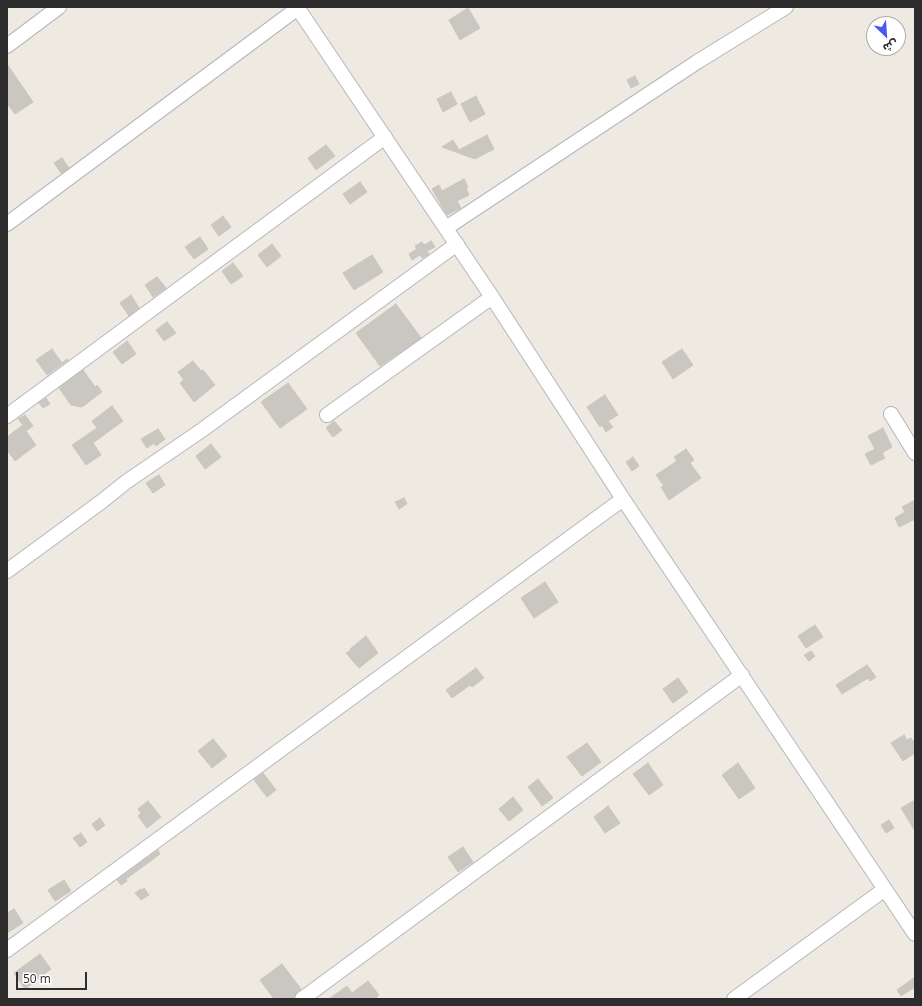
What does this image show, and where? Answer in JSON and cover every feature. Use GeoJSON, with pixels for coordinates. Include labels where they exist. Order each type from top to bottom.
{"type":"FeatureCollection","features":[{"type":"Feature","properties":{"kind":"street"},"geometry":{"type":"LineString","coordinates":[[7,46],[59,7]]}},
{"type":"Feature","properties":{"kind":"street"},"geometry":{"type":"LineString","coordinates":[[446,228],[684,70],[786,7]]}},
{"type":"Feature","properties":{"kind":"street"},"geometry":{"type":"LineString","coordinates":[[7,224],[298,8],[457,244],[623,498],[915,934]]}},
{"type":"Feature","properties":{"kind":"street"},"geometry":{"type":"LineString","coordinates":[[7,416],[385,137]]}},
{"type":"Feature","properties":{"kind":"street"},"geometry":{"type":"LineString","coordinates":[[7,571],[126,482],[202,430],[457,244]]}},
{"type":"Feature","properties":{"kind":"street"},"geometry":{"type":"LineString","coordinates":[[327,415],[492,297]]}},
{"type":"Feature","properties":{"kind":"street"},"geometry":{"type":"LineString","coordinates":[[891,414],[915,453]]}},
{"type":"Feature","properties":{"kind":"street"},"geometry":{"type":"LineString","coordinates":[[7,950],[623,498]]}},
{"type":"Feature","properties":{"kind":"street"},"geometry":{"type":"LineString","coordinates":[[302,999],[742,675]]}},
{"type":"Feature","properties":{"kind":"street"},"geometry":{"type":"LineString","coordinates":[[734,999],[885,889]]}},
{"type":"Feature","properties":{"kind":"building"},"geometry":{"type":"Polygon","coordinates":[[[468,8],[480,28],[460,40],[449,20],[468,8]]]}},
{"type":"Feature","properties":{"kind":"building"},"geometry":{"type":"Polygon","coordinates":[[[7,64],[33,102],[15,114],[7,103],[7,64]]]}},
{"type":"Feature","properties":{"kind":"building"},"geometry":{"type":"Polygon","coordinates":[[[635,76],[639,84],[631,88],[627,80],[635,76]]]}},
{"type":"Feature","properties":{"kind":"building"},"geometry":{"type":"Polygon","coordinates":[[[451,92],[457,104],[443,112],[437,99],[451,92]]]}},
{"type":"Feature","properties":{"kind":"building"},"geometry":{"type":"Polygon","coordinates":[[[476,96],[485,114],[470,122],[461,104],[476,96]]]}},
{"type":"Feature","properties":{"kind":"building"},"geometry":{"type":"Polygon","coordinates":[[[487,135],[494,149],[475,159],[442,147],[453,140],[459,150],[487,135]]]}},
{"type":"Feature","properties":{"kind":"building"},"geometry":{"type":"Polygon","coordinates":[[[326,145],[335,156],[316,170],[308,158],[326,145]]]}},
{"type":"Feature","properties":{"kind":"building"},"geometry":{"type":"Polygon","coordinates":[[[62,158],[69,168],[61,173],[54,163],[62,158]]]}},
{"type":"Feature","properties":{"kind":"building"},"geometry":{"type":"Polygon","coordinates":[[[464,179],[468,187],[466,188],[469,195],[457,201],[461,208],[447,215],[432,189],[439,185],[442,191],[464,179]]]}},
{"type":"Feature","properties":{"kind":"building"},"geometry":{"type":"Polygon","coordinates":[[[360,182],[367,192],[350,204],[343,194],[360,182]]]}},
{"type":"Feature","properties":{"kind":"building"},"geometry":{"type":"Polygon","coordinates":[[[223,216],[231,227],[219,236],[211,225],[223,216]]]}},
{"type":"Feature","properties":{"kind":"building"},"geometry":{"type":"Polygon","coordinates":[[[200,237],[208,249],[194,259],[185,247],[200,237]]]}},
{"type":"Feature","properties":{"kind":"building"},"geometry":{"type":"Polygon","coordinates":[[[431,241],[435,247],[427,251],[429,254],[422,258],[420,255],[412,260],[409,254],[417,249],[415,246],[422,242],[424,245],[431,241]]]}},
{"type":"Feature","properties":{"kind":"building"},"geometry":{"type":"Polygon","coordinates":[[[272,244],[281,256],[267,267],[258,255],[272,244]]]}},
{"type":"Feature","properties":{"kind":"building"},"geometry":{"type":"Polygon","coordinates":[[[372,255],[383,272],[354,290],[343,273],[372,255]]]}},
{"type":"Feature","properties":{"kind":"building"},"geometry":{"type":"Polygon","coordinates":[[[233,263],[243,276],[231,284],[222,271],[233,263]]]}},
{"type":"Feature","properties":{"kind":"building"},"geometry":{"type":"Polygon","coordinates":[[[157,277],[166,288],[153,297],[145,285],[157,277]]]}},
{"type":"Feature","properties":{"kind":"building"},"geometry":{"type":"Polygon","coordinates":[[[131,295],[139,308],[129,316],[120,303],[131,295]]]}},
{"type":"Feature","properties":{"kind":"building"},"geometry":{"type":"Polygon","coordinates":[[[396,304],[421,338],[380,366],[356,333],[396,304]]]}},
{"type":"Feature","properties":{"kind":"building"},"geometry":{"type":"Polygon","coordinates":[[[167,322],[176,333],[164,341],[156,330],[167,322]]]}},
{"type":"Feature","properties":{"kind":"building"},"geometry":{"type":"Polygon","coordinates":[[[127,341],[136,354],[122,364],[113,352],[127,341]]]}},
{"type":"Feature","properties":{"kind":"building"},"geometry":{"type":"Polygon","coordinates":[[[52,349],[62,363],[67,359],[68,360],[47,375],[36,360],[52,349]]]}},
{"type":"Feature","properties":{"kind":"building"},"geometry":{"type":"Polygon","coordinates":[[[682,349],[693,365],[673,379],[662,362],[682,349]]]}},
{"type":"Feature","properties":{"kind":"building"},"geometry":{"type":"Polygon","coordinates":[[[193,361],[201,371],[203,370],[215,385],[194,402],[180,383],[184,380],[178,372],[193,361]]]}},
{"type":"Feature","properties":{"kind":"building"},"geometry":{"type":"Polygon","coordinates":[[[83,370],[95,387],[97,385],[102,392],[82,407],[71,405],[59,388],[83,370]]]}},
{"type":"Feature","properties":{"kind":"building"},"geometry":{"type":"Polygon","coordinates":[[[288,383],[307,409],[280,428],[261,402],[288,383]]]}},
{"type":"Feature","properties":{"kind":"building"},"geometry":{"type":"Polygon","coordinates":[[[605,395],[618,415],[608,421],[613,427],[606,432],[602,425],[600,427],[587,407],[605,395]]]}},
{"type":"Feature","properties":{"kind":"building"},"geometry":{"type":"Polygon","coordinates":[[[46,398],[50,404],[43,408],[39,403],[46,398]]]}},
{"type":"Feature","properties":{"kind":"building"},"geometry":{"type":"Polygon","coordinates":[[[112,406],[123,421],[93,443],[101,455],[86,465],[72,445],[97,428],[92,421],[112,406]]]}},
{"type":"Feature","properties":{"kind":"building"},"geometry":{"type":"Polygon","coordinates":[[[25,415],[33,426],[26,431],[36,445],[15,461],[7,450],[7,437],[23,425],[18,419],[25,415]]]}},
{"type":"Feature","properties":{"kind":"building"},"geometry":{"type":"Polygon","coordinates":[[[334,421],[342,430],[333,437],[326,428],[334,421]]]}},
{"type":"Feature","properties":{"kind":"building"},"geometry":{"type":"Polygon","coordinates":[[[883,428],[892,447],[882,453],[885,458],[871,465],[865,454],[875,449],[868,436],[883,428]]]}},
{"type":"Feature","properties":{"kind":"building"},"geometry":{"type":"Polygon","coordinates":[[[158,429],[165,439],[156,446],[154,443],[147,448],[141,439],[158,429]]]}},
{"type":"Feature","properties":{"kind":"building"},"geometry":{"type":"Polygon","coordinates":[[[211,444],[221,457],[205,469],[196,456],[211,444]]]}},
{"type":"Feature","properties":{"kind":"building"},"geometry":{"type":"Polygon","coordinates":[[[686,449],[694,460],[690,463],[701,478],[669,500],[661,487],[664,486],[656,475],[677,461],[674,457],[686,449]]]}},
{"type":"Feature","properties":{"kind":"building"},"geometry":{"type":"Polygon","coordinates":[[[633,457],[639,466],[632,471],[626,462],[633,457]]]}},
{"type":"Feature","properties":{"kind":"building"},"geometry":{"type":"Polygon","coordinates":[[[159,475],[165,485],[153,493],[146,483],[159,475]]]}},
{"type":"Feature","properties":{"kind":"building"},"geometry":{"type":"Polygon","coordinates":[[[404,498],[407,504],[399,509],[395,502],[404,498]]]}},
{"type":"Feature","properties":{"kind":"building"},"geometry":{"type":"Polygon","coordinates":[[[915,500],[915,519],[899,527],[895,518],[905,512],[902,507],[915,500]]]}},
{"type":"Feature","properties":{"kind":"building"},"geometry":{"type":"Polygon","coordinates":[[[545,582],[558,602],[534,618],[521,598],[545,582]]]}},
{"type":"Feature","properties":{"kind":"building"},"geometry":{"type":"Polygon","coordinates":[[[815,625],[823,637],[806,648],[798,636],[815,625]]]}},
{"type":"Feature","properties":{"kind":"building"},"geometry":{"type":"Polygon","coordinates":[[[366,636],[378,653],[359,668],[346,653],[366,636]]]}},
{"type":"Feature","properties":{"kind":"building"},"geometry":{"type":"Polygon","coordinates":[[[811,651],[815,656],[809,661],[804,655],[811,651]]]}},
{"type":"Feature","properties":{"kind":"building"},"geometry":{"type":"Polygon","coordinates":[[[867,665],[876,677],[870,681],[868,678],[842,694],[836,685],[867,665]]]}},
{"type":"Feature","properties":{"kind":"building"},"geometry":{"type":"Polygon","coordinates":[[[476,668],[484,678],[472,687],[470,685],[452,698],[446,690],[476,668]]]}},
{"type":"Feature","properties":{"kind":"building"},"geometry":{"type":"Polygon","coordinates":[[[678,678],[688,692],[673,703],[663,689],[678,678]]]}},
{"type":"Feature","properties":{"kind":"building"},"geometry":{"type":"Polygon","coordinates":[[[904,735],[907,740],[911,738],[915,744],[915,753],[903,761],[891,743],[904,735]]]}},
{"type":"Feature","properties":{"kind":"building"},"geometry":{"type":"Polygon","coordinates":[[[213,739],[227,756],[212,768],[198,751],[213,739]]]}},
{"type":"Feature","properties":{"kind":"building"},"geometry":{"type":"Polygon","coordinates":[[[587,743],[601,762],[582,776],[567,757],[587,743]]]}},
{"type":"Feature","properties":{"kind":"building"},"geometry":{"type":"Polygon","coordinates":[[[648,763],[663,785],[649,795],[633,774],[648,763]]]}},
{"type":"Feature","properties":{"kind":"building"},"geometry":{"type":"Polygon","coordinates":[[[738,763],[755,788],[739,799],[722,775],[738,763]]]}},
{"type":"Feature","properties":{"kind":"building"},"geometry":{"type":"Polygon","coordinates":[[[263,773],[276,790],[267,797],[254,780],[263,773]]]}},
{"type":"Feature","properties":{"kind":"building"},"geometry":{"type":"Polygon","coordinates":[[[538,779],[553,798],[542,806],[528,787],[538,779]]]}},
{"type":"Feature","properties":{"kind":"building"},"geometry":{"type":"Polygon","coordinates":[[[513,797],[523,810],[509,821],[499,809],[513,797]]]}},
{"type":"Feature","properties":{"kind":"building"},"geometry":{"type":"Polygon","coordinates":[[[915,800],[915,831],[901,808],[915,800]]]}},
{"type":"Feature","properties":{"kind":"building"},"geometry":{"type":"Polygon","coordinates":[[[148,801],[161,817],[147,828],[138,816],[141,813],[138,809],[148,801]]]}},
{"type":"Feature","properties":{"kind":"building"},"geometry":{"type":"Polygon","coordinates":[[[608,806],[620,823],[605,833],[594,817],[608,806]]]}},
{"type":"Feature","properties":{"kind":"building"},"geometry":{"type":"Polygon","coordinates":[[[100,818],[105,825],[97,831],[92,824],[100,818]]]}},
{"type":"Feature","properties":{"kind":"building"},"geometry":{"type":"Polygon","coordinates":[[[889,820],[894,828],[886,833],[881,825],[889,820]]]}},
{"type":"Feature","properties":{"kind":"building"},"geometry":{"type":"Polygon","coordinates":[[[81,833],[87,842],[80,847],[73,838],[81,833]]]}},
{"type":"Feature","properties":{"kind":"building"},"geometry":{"type":"Polygon","coordinates":[[[463,847],[473,862],[458,872],[448,857],[463,847]]]}},
{"type":"Feature","properties":{"kind":"building"},"geometry":{"type":"Polygon","coordinates":[[[158,850],[160,854],[126,879],[127,881],[121,885],[117,880],[158,850]]]}},
{"type":"Feature","properties":{"kind":"building"},"geometry":{"type":"Polygon","coordinates":[[[64,880],[71,891],[55,901],[48,890],[64,880]]]}},
{"type":"Feature","properties":{"kind":"building"},"geometry":{"type":"Polygon","coordinates":[[[144,888],[149,895],[141,900],[135,893],[144,888]]]}},
{"type":"Feature","properties":{"kind":"building"},"geometry":{"type":"Polygon","coordinates":[[[14,909],[23,923],[7,933],[7,913],[14,909]]]}},
{"type":"Feature","properties":{"kind":"building"},"geometry":{"type":"Polygon","coordinates":[[[40,954],[51,969],[25,989],[14,973],[40,954]]]}},
{"type":"Feature","properties":{"kind":"building"},"geometry":{"type":"Polygon","coordinates":[[[282,964],[301,989],[297,992],[293,999],[274,999],[260,980],[282,964]]]}},
{"type":"Feature","properties":{"kind":"building"},"geometry":{"type":"Polygon","coordinates":[[[915,977],[915,987],[901,996],[897,990],[915,977]]]}},
{"type":"Feature","properties":{"kind":"building"},"geometry":{"type":"Polygon","coordinates":[[[368,981],[379,995],[375,999],[329,999],[347,986],[352,993],[368,981]]]}}]}
